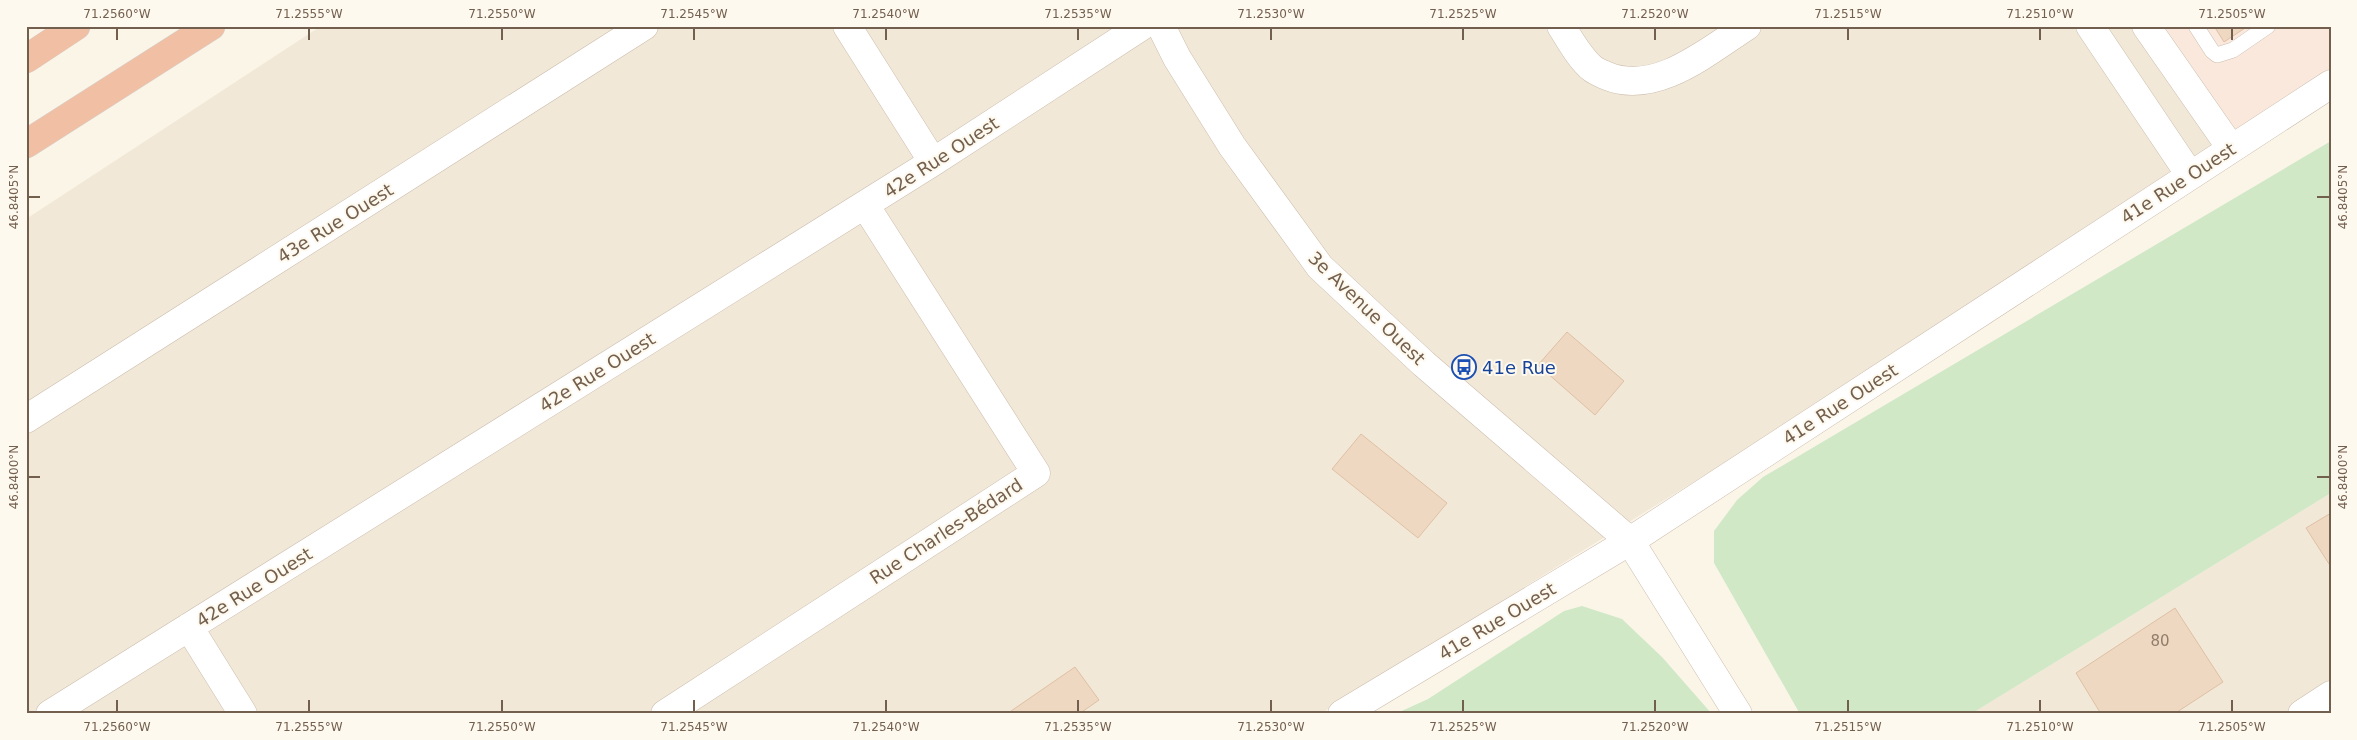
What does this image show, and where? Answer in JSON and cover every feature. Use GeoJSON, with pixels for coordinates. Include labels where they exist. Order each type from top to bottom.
{"type":"FeatureCollection","features":[{"type":"Feature","properties":{"kind":"highway"},"geometry":{"type":"LineString","coordinates":[[26,59],[76,26]]}},
{"type":"Feature","properties":{"kind":"highway"},"geometry":{"type":"LineString","coordinates":[[26,144],[211,26]]}},
{"type":"Feature","properties":{"kind":"street","name":"43e Rue Ouest"},"geometry":{"type":"LineString","coordinates":[[26,419],[644,26]]}},
{"type":"Feature","properties":{"kind":"street"},"geometry":{"type":"LineString","coordinates":[[847,26],[934,162]]}},
{"type":"Feature","properties":{"kind":"street","name":"42e Rue Ouest"},"geometry":{"type":"LineString","coordinates":[[50,714],[934,162],[1142,26]]}},
{"type":"Feature","properties":{"kind":"street","name":"3e Avenue Ouest"},"geometry":{"type":"LineString","coordinates":[[1161,26],[1177,58],[1232,146],[1320,267],[1424,364],[1630,541],[1738,714]]}},
{"type":"Feature","properties":{"kind":"street"},"geometry":{"type":"LineString","coordinates":[[1561,26],[1573,45],[1594,70],[1621,82],[1645,80],[1681,68],[1747,26]]}},
{"type":"Feature","properties":{"kind":"street"},"geometry":{"type":"LineString","coordinates":[[2090,26],[2190,175]]}},
{"type":"Feature","properties":{"kind":"street"},"geometry":{"type":"LineString","coordinates":[[2146,26],[2231,148]]}},
{"type":"Feature","properties":{"kind":"street","name":"41e Rue Ouest"},"geometry":{"type":"LineString","coordinates":[[1342,714],[1630,541],[2331,84]]}},
{"type":"Feature","properties":{"kind":"street","name":"Rue Charles-Bédard"},"geometry":{"type":"LineString","coordinates":[[665,714],[1036,473],[865,205]]}},
{"type":"Feature","properties":{"kind":"street"},"geometry":{"type":"LineString","coordinates":[[189,627],[243,714]]}},
{"type":"Feature","properties":{"kind":"street"},"geometry":{"type":"LineString","coordinates":[[2302,714],[2331,695]]}},
{"type":"Feature","properties":{"kind":"lane"},"geometry":{"type":"LineString","coordinates":[[2196,26],[2217,55],[2233,50],[2268,26]]}},
{"type":"Feature","properties":{"kind":"shaded area"},"geometry":{"type":"Polygon","coordinates":[[[321,26],[2146,26],[2231,148],[1320,714],[26,714],[26,219],[321,26]]]}},
{"type":"Feature","properties":{"kind":"shaded area"},"geometry":{"type":"Polygon","coordinates":[[[2146,26],[2331,26],[2331,84],[2231,148],[2146,26]]]}},
{"type":"Feature","properties":{"kind":"shaded area"},"geometry":{"type":"Polygon","coordinates":[[[2331,493],[2331,714],[1971,714],[2331,493]]]}},
{"type":"Feature","properties":{"kind":"green space"},"geometry":{"type":"Polygon","coordinates":[[[2331,141],[2331,493],[1971,714],[1800,714],[1714,563],[1714,531],[1737,500],[1763,477],[2331,141]]]}},
{"type":"Feature","properties":{"kind":"green space"},"geometry":{"type":"Polygon","coordinates":[[[1582,606],[1622,619],[1662,657],[1712,714],[1395,714],[1428,699],[1564,611],[1582,606]]]}},
{"type":"Feature","properties":{"kind":"building"},"geometry":{"type":"Polygon","coordinates":[[[2214,26],[2248,26],[2224,42],[2214,26]]]}},
{"type":"Feature","properties":{"kind":"building"},"geometry":{"type":"Polygon","coordinates":[[[1567,332],[1624,381],[1595,415],[1538,365],[1567,332]]]}},
{"type":"Feature","properties":{"kind":"building"},"geometry":{"type":"Polygon","coordinates":[[[1361,434],[1447,503],[1418,538],[1332,469],[1361,434]]]}},
{"type":"Feature","properties":{"kind":"building"},"geometry":{"type":"Polygon","coordinates":[[[2331,513],[2331,567],[2306,528],[2331,513]]]}},
{"type":"Feature","properties":{"kind":"building"},"geometry":{"type":"Polygon","coordinates":[[[2175,608],[2223,682],[2174,714],[2101,714],[2076,673],[2175,608]]]}},
{"type":"Feature","properties":{"kind":"building"},"geometry":{"type":"Polygon","coordinates":[[[1075,667],[1099,700],[1079,714],[1013,714],[1011,711],[1075,667]]]}},
{"type":"Feature","properties":{"kind":"place","name":"41e Rue"},"geometry":{"type":"Point","coordinates":[1464,367]}}]}
